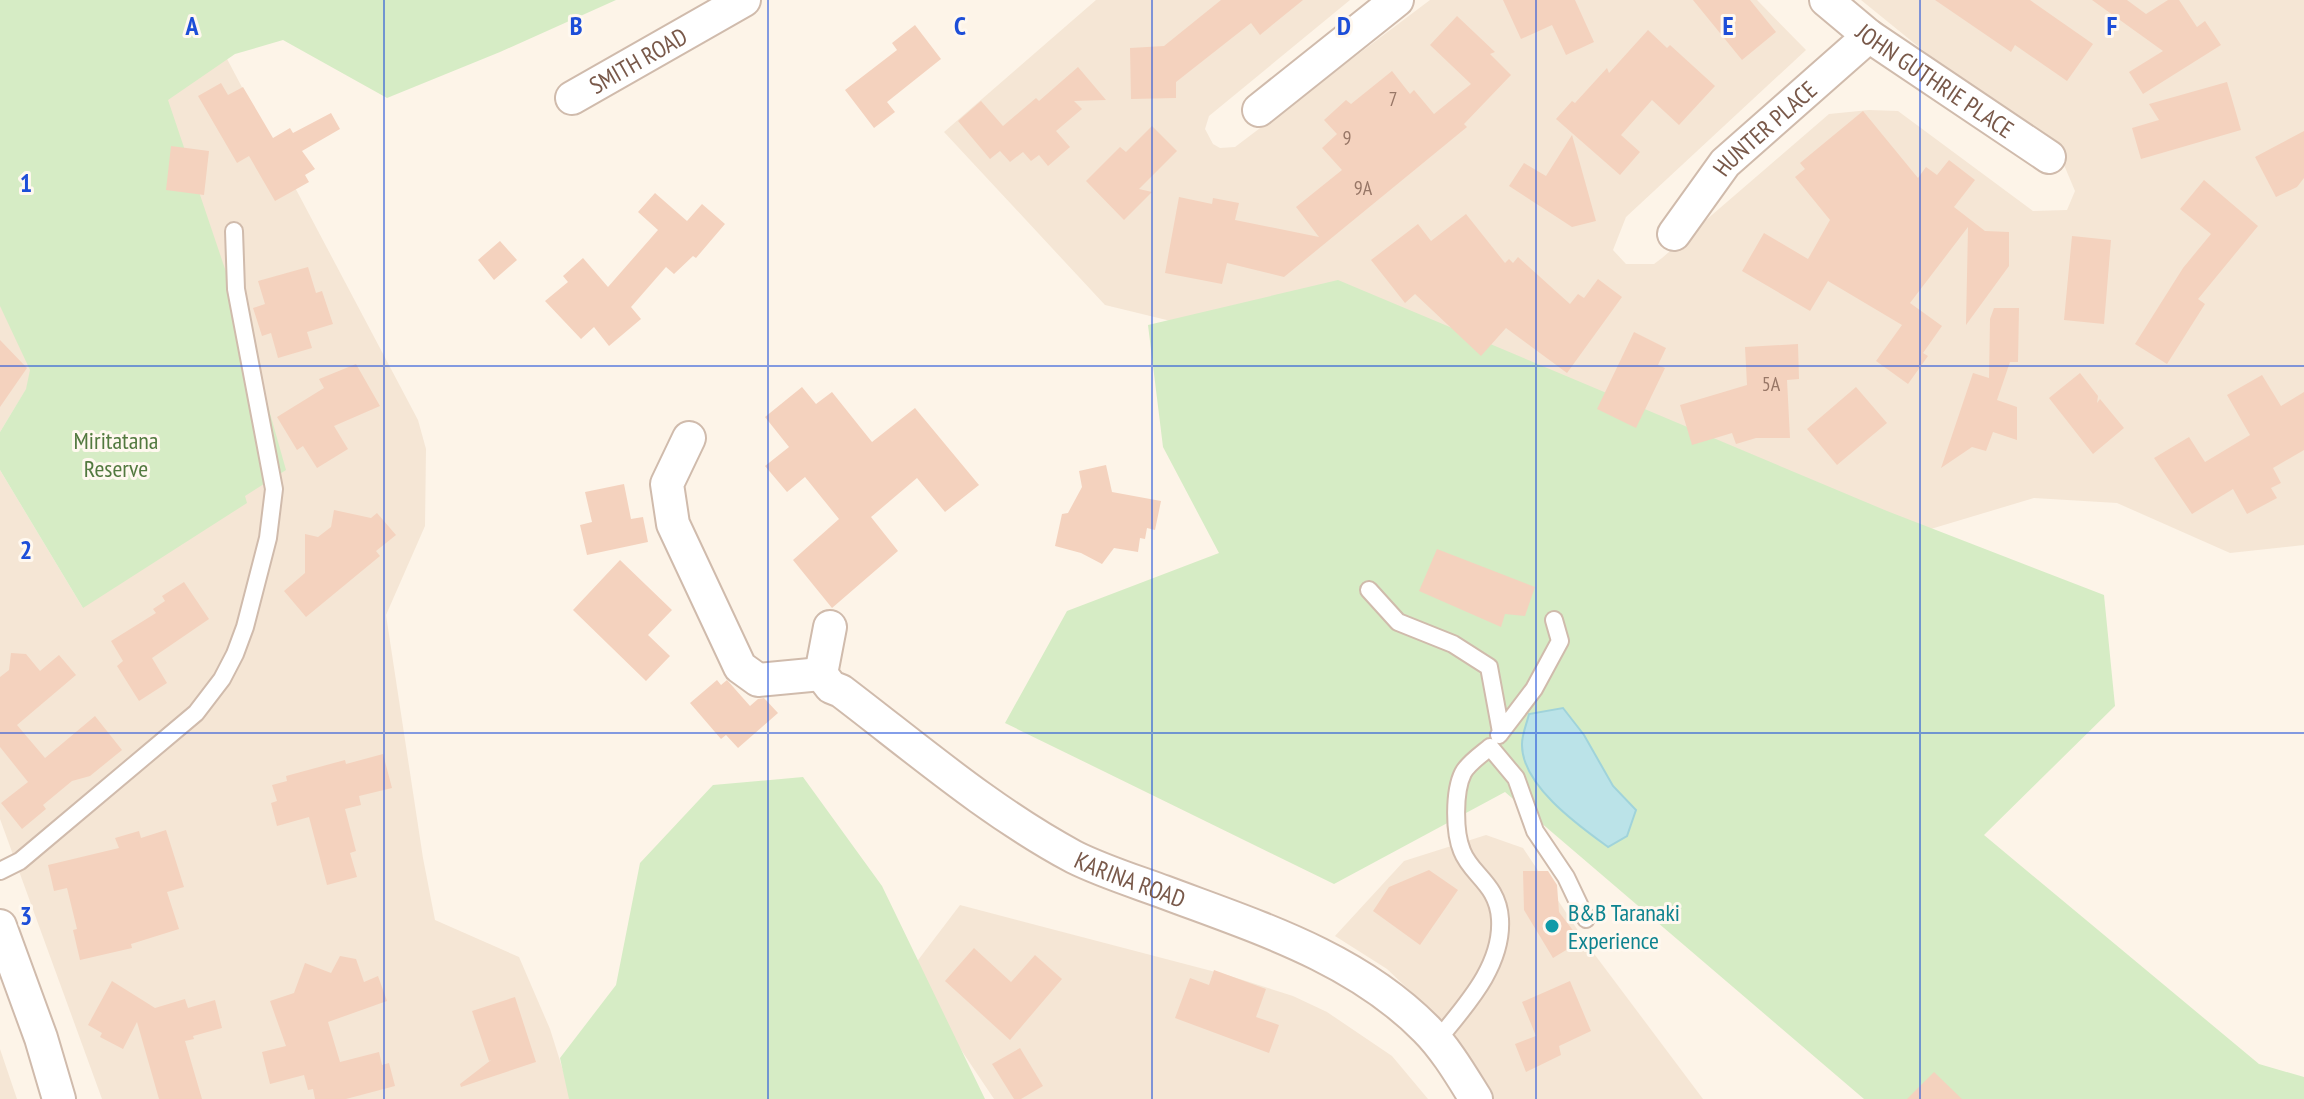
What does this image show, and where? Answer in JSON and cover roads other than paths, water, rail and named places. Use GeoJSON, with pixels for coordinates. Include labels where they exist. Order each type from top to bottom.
{"type":"FeatureCollection","features":[{"type":"Feature","properties":{"kind":"street","name":"SMITH ROAD"},"geometry":{"type":"LineString","coordinates":[[572,98],[744,0]]}},
{"type":"Feature","properties":{"kind":"street"},"geometry":{"type":"LineString","coordinates":[[1259,110],[1397,0]]}},
{"type":"Feature","properties":{"kind":"street","name":"JOHN GUTHRIE PLACE"},"geometry":{"type":"LineString","coordinates":[[1826,0],[1869,36],[2049,157]]}},
{"type":"Feature","properties":{"kind":"street","name":"HUNTER PLACE"},"geometry":{"type":"LineString","coordinates":[[1674,234],[1725,163],[1869,36]]}},
{"type":"Feature","properties":{"kind":"street"},"geometry":{"type":"LineString","coordinates":[[689,438],[667,484],[673,524],[740,667],[758,680],[821,674],[830,627]]}},
{"type":"Feature","properties":{"kind":"street","name":"KARINA ROAD"},"geometry":{"type":"LineString","coordinates":[[821,674],[831,687],[841,691],[1025,829],[1076,858],[1288,939],[1346,967],[1389,997],[1427,1030],[1476,1099]]}},
{"type":"Feature","properties":{"kind":"street"},"geometry":{"type":"LineString","coordinates":[[0,926],[41,1038],[59,1099]]}},
{"type":"Feature","properties":{"kind":"lane"},"geometry":{"type":"LineString","coordinates":[[0,871],[20,861],[180,728],[210,697],[235,654],[268,538],[274,489],[236,289],[234,231]]}},
{"type":"Feature","properties":{"kind":"lane"},"geometry":{"type":"LineString","coordinates":[[1369,590],[1398,622],[1453,644],[1489,667],[1501,732]]}},
{"type":"Feature","properties":{"kind":"lane"},"geometry":{"type":"LineString","coordinates":[[1436,1042],[1468,1003],[1495,958],[1501,919],[1492,890],[1462,852],[1455,802],[1464,770],[1490,747],[1534,689],[1560,641],[1554,620]]}},
{"type":"Feature","properties":{"kind":"lane"},"geometry":{"type":"LineString","coordinates":[[1490,747],[1516,778],[1535,831],[1566,877],[1586,919]]}},
{"type":"Feature","properties":{"kind":"water"},"geometry":{"type":"Polygon","coordinates":[[[1563,708],[1584,735],[1613,786],[1636,810],[1627,836],[1608,847],[1554,803],[1541,789],[1524,759],[1522,740],[1529,714],[1563,708]]]}},
{"type":"Feature","properties":{"kind":"place","name":"B&B Taranaki Experience"},"geometry":{"type":"Point","coordinates":[1552,926]}},
{"type":"Feature","properties":{"kind":"park label","name":"Miritatana Reserve"},"geometry":{"type":"Point","coordinates":[116,454]}}]}
